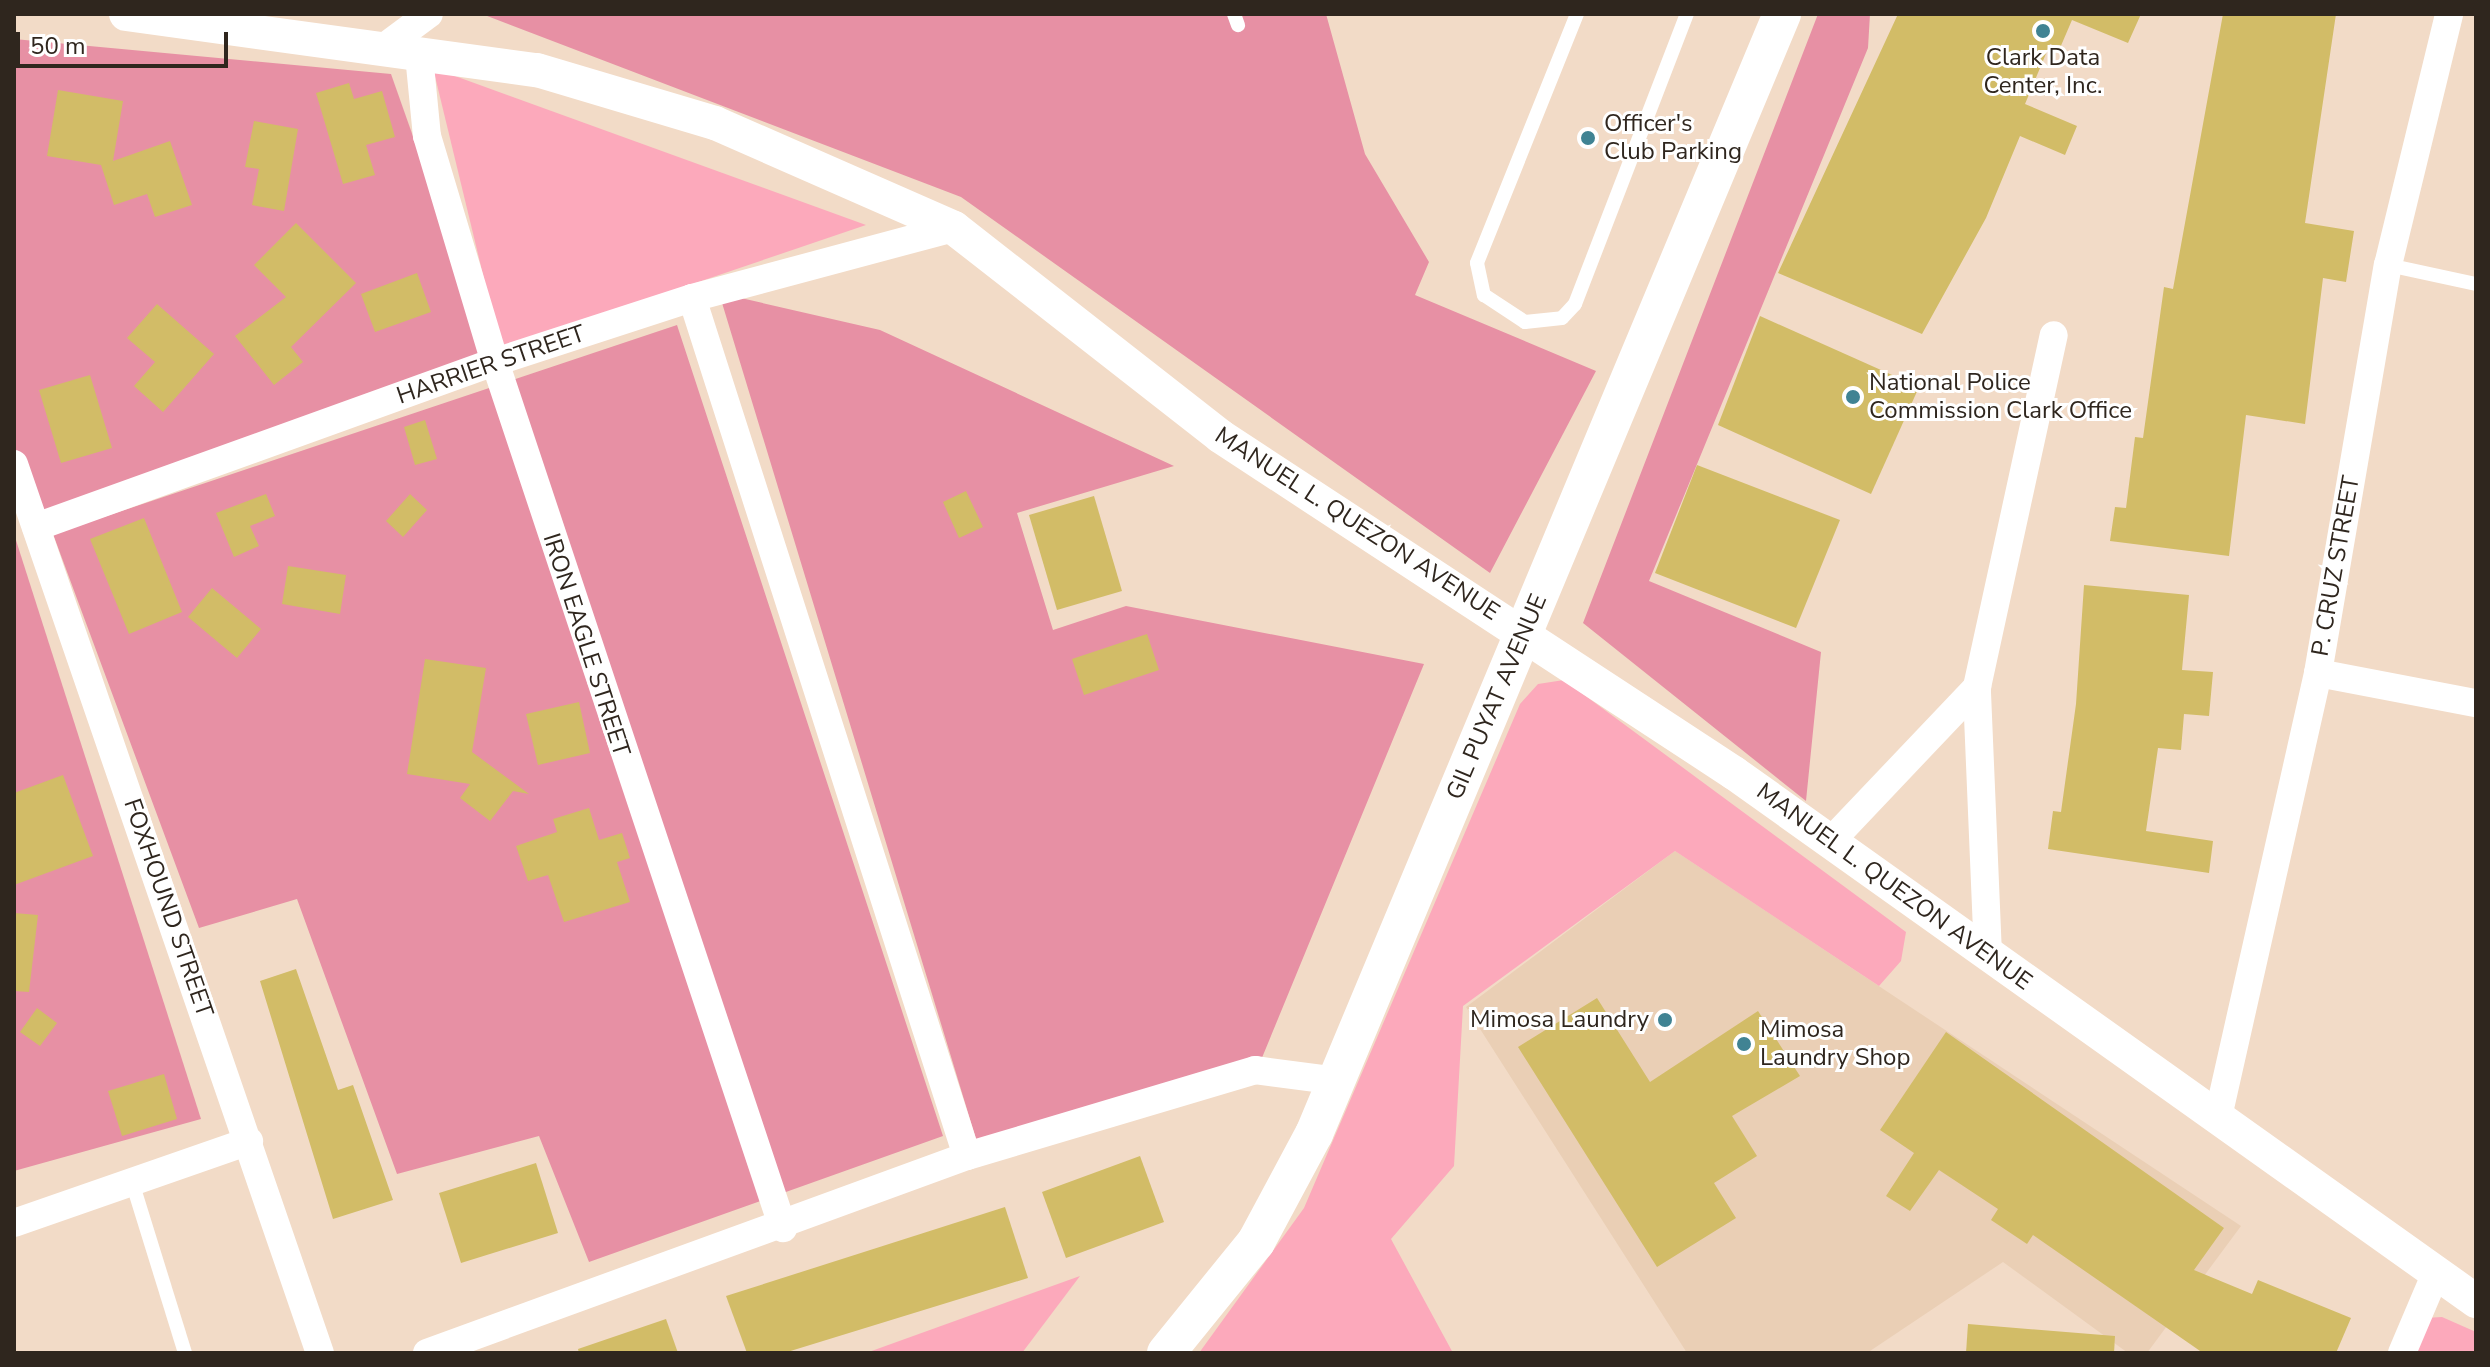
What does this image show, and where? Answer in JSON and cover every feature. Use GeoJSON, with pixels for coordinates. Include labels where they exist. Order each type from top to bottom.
{"type":"FeatureCollection","features":[{"type":"Feature","properties":{"kind":"main road","name":"GIL PUYAT AVENUE"},"geometry":{"type":"LineString","coordinates":[[1166,1353],[1256,1242],[1337,1081],[1782,14]]}},
{"type":"Feature","properties":{"kind":"street","name":"MANUEL L. QUEZON AVENUE"},"geometry":{"type":"LineString","coordinates":[[126,14],[379,51],[537,70],[715,123],[954,228],[1220,436],[1523,633],[1830,842],[2476,1301]]}},
{"type":"Feature","properties":{"kind":"street"},"geometry":{"type":"LineString","coordinates":[[379,51],[429,14]]}},
{"type":"Feature","properties":{"kind":"street","name":"P. CRUZ STREET"},"geometry":{"type":"LineString","coordinates":[[2218,1117],[2318,673],[2388,265],[2449,14]]}},
{"type":"Feature","properties":{"kind":"street","name":"IRON EAGLE STREET"},"geometry":{"type":"LineString","coordinates":[[419,55],[427,136],[495,362],[783,1228]]}},
{"type":"Feature","properties":{"kind":"street","name":"HARRIER STREET"},"geometry":{"type":"LineString","coordinates":[[36,527],[495,362],[692,298],[954,228]]}},
{"type":"Feature","properties":{"kind":"street"},"geometry":{"type":"LineString","coordinates":[[692,298],[967,1156]]}},
{"type":"Feature","properties":{"kind":"street"},"geometry":{"type":"LineString","coordinates":[[1988,955],[1977,687],[2054,335]]}},
{"type":"Feature","properties":{"kind":"street","name":"FOXHOUND STREET"},"geometry":{"type":"LineString","coordinates":[[14,464],[320,1353]]}},
{"type":"Feature","properties":{"kind":"street"},"geometry":{"type":"LineString","coordinates":[[2318,673],[2476,703]]}},
{"type":"Feature","properties":{"kind":"street"},"geometry":{"type":"LineString","coordinates":[[1830,842],[1977,687]]}},
{"type":"Feature","properties":{"kind":"street"},"geometry":{"type":"LineString","coordinates":[[427,1353],[783,1228],[967,1156],[1255,1070],[1337,1081]]}},
{"type":"Feature","properties":{"kind":"street"},"geometry":{"type":"LineString","coordinates":[[14,1223],[133,1185],[249,1141]]}},
{"type":"Feature","properties":{"kind":"street"},"geometry":{"type":"LineString","coordinates":[[2402,1353],[2436,1273]]}},
{"type":"Feature","properties":{"kind":"lane"},"geometry":{"type":"LineString","coordinates":[[1577,14],[1477,263],[1484,295],[1525,322],[1562,318],[1575,304],[1687,14]]}},
{"type":"Feature","properties":{"kind":"lane"},"geometry":{"type":"LineString","coordinates":[[2388,265],[2476,284]]}},
{"type":"Feature","properties":{"kind":"lane"},"geometry":{"type":"LineString","coordinates":[[133,1185],[185,1353]]}},
{"type":"Feature","properties":{"kind":"shaded area"},"geometry":{"type":"Polygon","coordinates":[[[482,14],[1326,14],[1365,154],[1429,262],[1415,295],[1596,371],[1490,573],[961,197],[482,14]]]}},
{"type":"Feature","properties":{"kind":"shaded area"},"geometry":{"type":"Polygon","coordinates":[[[1818,14],[1870,14],[1868,48],[1649,581],[1821,652],[1806,801],[1583,623],[1818,14]]]}},
{"type":"Feature","properties":{"kind":"shaded area"},"geometry":{"type":"Polygon","coordinates":[[[14,39],[391,74],[493,363],[25,527],[14,491],[14,39]]]}},
{"type":"Feature","properties":{"kind":"shaded area"},"geometry":{"type":"Polygon","coordinates":[[[433,68],[866,225],[501,349],[433,68]]]}},
{"type":"Feature","properties":{"kind":"shaded area"},"geometry":{"type":"Polygon","coordinates":[[[719,293],[880,330],[1174,466],[1017,513],[1053,630],[1126,606],[1424,664],[1252,1082],[983,1162],[719,293]]]}},
{"type":"Feature","properties":{"kind":"shaded area"},"geometry":{"type":"Polygon","coordinates":[[[677,325],[943,1136],[589,1262],[539,1136],[397,1174],[297,899],[199,928],[53,534],[677,325]]]}},
{"type":"Feature","properties":{"kind":"shaded area"},"geometry":{"type":"Polygon","coordinates":[[[14,534],[201,1119],[14,1171],[14,534]]]}},
{"type":"Feature","properties":{"kind":"shaded area"},"geometry":{"type":"Polygon","coordinates":[[[1564,680],[1906,932],[1901,961],[1879,986],[1675,851],[1463,1006],[1454,1166],[1391,1239],[1453,1353],[1199,1353],[1304,1208],[1520,704],[1538,684],[1564,680]]]}},
{"type":"Feature","properties":{"kind":"shaded area"},"geometry":{"type":"Polygon","coordinates":[[[1675,851],[2241,1226],[2147,1353],[2128,1353],[2003,1262],[1867,1353],[1687,1353],[1466,1007],[1675,851]]]}},
{"type":"Feature","properties":{"kind":"shaded area"},"geometry":{"type":"Polygon","coordinates":[[[1080,1276],[1022,1353],[866,1353],[1080,1276]]]}},
{"type":"Feature","properties":{"kind":"shaded area"},"geometry":{"type":"Polygon","coordinates":[[[2442,1317],[2476,1332],[2476,1353],[2406,1353],[2425,1318],[2442,1317]]]}},
{"type":"Feature","properties":{"kind":"building"},"geometry":{"type":"Polygon","coordinates":[[[1898,14],[2141,14],[2128,43],[2072,20],[2060,48],[2050,44],[2025,104],[2077,126],[2065,155],[2020,136],[1986,218],[1922,334],[1778,273],[1898,14]]]}},
{"type":"Feature","properties":{"kind":"building"},"geometry":{"type":"Polygon","coordinates":[[[2223,14],[2336,14],[2305,223],[2354,231],[2346,282],[2323,278],[2305,424],[2246,415],[2229,556],[2110,541],[2115,507],[2126,508],[2135,437],[2143,438],[2164,287],[2173,289],[2223,14]]]}},
{"type":"Feature","properties":{"kind":"building"},"geometry":{"type":"Polygon","coordinates":[[[349,83],[354,99],[382,91],[395,137],[366,145],[375,175],[343,184],[316,93],[349,83]]]}},
{"type":"Feature","properties":{"kind":"building"},"geometry":{"type":"Polygon","coordinates":[[[58,90],[123,101],[113,161],[170,141],[192,205],[155,217],[147,194],[114,205],[101,165],[47,156],[58,90]]]}},
{"type":"Feature","properties":{"kind":"building"},"geometry":{"type":"Polygon","coordinates":[[[254,121],[298,129],[284,211],[252,205],[259,169],[245,167],[254,121]]]}},
{"type":"Feature","properties":{"kind":"building"},"geometry":{"type":"Polygon","coordinates":[[[296,223],[356,283],[291,347],[303,362],[274,385],[235,336],[286,297],[254,265],[296,223]]]}},
{"type":"Feature","properties":{"kind":"building"},"geometry":{"type":"Polygon","coordinates":[[[417,273],[431,312],[375,332],[361,294],[417,273]]]}},
{"type":"Feature","properties":{"kind":"building"},"geometry":{"type":"Polygon","coordinates":[[[157,304],[214,354],[163,412],[134,386],[155,362],[127,338],[157,304]]]}},
{"type":"Feature","properties":{"kind":"building","name":"National Police Commission Clark Office"},"geometry":{"type":"Polygon","coordinates":[[[1760,316],[1919,387],[1871,494],[1718,425],[1760,316]]]}},
{"type":"Feature","properties":{"kind":"building"},"geometry":{"type":"Polygon","coordinates":[[[90,375],[112,448],[61,463],[39,390],[90,375]]]}},
{"type":"Feature","properties":{"kind":"building"},"geometry":{"type":"Polygon","coordinates":[[[425,420],[437,459],[415,465],[404,427],[425,420]]]}},
{"type":"Feature","properties":{"kind":"building"},"geometry":{"type":"Polygon","coordinates":[[[1697,465],[1840,520],[1796,628],[1655,573],[1697,465]]]}},
{"type":"Feature","properties":{"kind":"building"},"geometry":{"type":"Polygon","coordinates":[[[966,491],[983,527],[959,538],[943,502],[966,491]]]}},
{"type":"Feature","properties":{"kind":"building"},"geometry":{"type":"Polygon","coordinates":[[[266,494],[275,516],[250,526],[259,546],[234,557],[216,513],[266,494]]]}},
{"type":"Feature","properties":{"kind":"building"},"geometry":{"type":"Polygon","coordinates":[[[410,494],[427,510],[403,537],[386,521],[410,494]]]}},
{"type":"Feature","properties":{"kind":"building"},"geometry":{"type":"Polygon","coordinates":[[[1094,496],[1122,591],[1057,610],[1029,515],[1094,496]]]}},
{"type":"Feature","properties":{"kind":"building"},"geometry":{"type":"Polygon","coordinates":[[[144,518],[182,612],[129,634],[90,539],[144,518]]]}},
{"type":"Feature","properties":{"kind":"building"},"geometry":{"type":"Polygon","coordinates":[[[288,566],[346,575],[340,614],[282,604],[288,566]]]}},
{"type":"Feature","properties":{"kind":"building"},"geometry":{"type":"Polygon","coordinates":[[[2084,585],[2189,595],[2182,670],[2213,672],[2209,716],[2184,714],[2181,750],[2158,748],[2146,831],[2213,841],[2209,873],[2048,849],[2053,811],[2061,812],[2076,704],[2084,585]]]}},
{"type":"Feature","properties":{"kind":"building"},"geometry":{"type":"Polygon","coordinates":[[[212,588],[261,629],[237,658],[188,617],[212,588]]]}},
{"type":"Feature","properties":{"kind":"building"},"geometry":{"type":"Polygon","coordinates":[[[1147,634],[1159,670],[1084,695],[1072,659],[1147,634]]]}},
{"type":"Feature","properties":{"kind":"building"},"geometry":{"type":"Polygon","coordinates":[[[425,659],[486,668],[472,752],[529,794],[513,791],[490,821],[460,798],[470,784],[407,774],[425,659]]]}},
{"type":"Feature","properties":{"kind":"building"},"geometry":{"type":"Polygon","coordinates":[[[579,702],[590,753],[538,765],[526,714],[579,702]]]}},
{"type":"Feature","properties":{"kind":"building"},"geometry":{"type":"Polygon","coordinates":[[[63,775],[93,856],[14,885],[14,793],[63,775]]]}},
{"type":"Feature","properties":{"kind":"building"},"geometry":{"type":"Polygon","coordinates":[[[589,808],[599,840],[622,833],[630,858],[617,862],[630,902],[564,922],[548,875],[528,881],[516,846],[557,832],[553,819],[589,808]]]}},
{"type":"Feature","properties":{"kind":"building"},"geometry":{"type":"Polygon","coordinates":[[[14,913],[38,915],[29,992],[14,991],[14,913]]]}},
{"type":"Feature","properties":{"kind":"building"},"geometry":{"type":"Polygon","coordinates":[[[296,969],[338,1090],[353,1085],[393,1200],[333,1219],[260,981],[296,969]]]}},
{"type":"Feature","properties":{"kind":"building"},"geometry":{"type":"Polygon","coordinates":[[[1597,998],[1650,1082],[1758,1011],[1800,1076],[1732,1116],[1757,1156],[1714,1183],[1736,1218],[1657,1267],[1518,1047],[1597,998]]]}},
{"type":"Feature","properties":{"kind":"building"},"geometry":{"type":"Polygon","coordinates":[[[37,1008],[57,1023],[40,1046],[20,1032],[37,1008]]]}},
{"type":"Feature","properties":{"kind":"building"},"geometry":{"type":"Polygon","coordinates":[[[1946,1032],[2224,1228],[2194,1270],[2252,1294],[2258,1280],[2351,1318],[2336,1353],[2203,1353],[2033,1235],[2027,1244],[1991,1220],[1998,1209],[1939,1170],[1910,1211],[1886,1196],[1914,1153],[1880,1130],[1946,1032]]]}},
{"type":"Feature","properties":{"kind":"building"},"geometry":{"type":"Polygon","coordinates":[[[164,1074],[177,1119],[122,1136],[108,1091],[164,1074]]]}},
{"type":"Feature","properties":{"kind":"building"},"geometry":{"type":"Polygon","coordinates":[[[1140,1156],[1164,1222],[1066,1258],[1042,1192],[1140,1156]]]}},
{"type":"Feature","properties":{"kind":"building"},"geometry":{"type":"Polygon","coordinates":[[[536,1163],[558,1233],[461,1263],[439,1193],[536,1163]]]}},
{"type":"Feature","properties":{"kind":"building"},"geometry":{"type":"Polygon","coordinates":[[[1005,1207],[1028,1278],[784,1353],[747,1353],[726,1296],[1005,1207]]]}},
{"type":"Feature","properties":{"kind":"building"},"geometry":{"type":"Polygon","coordinates":[[[666,1319],[678,1353],[579,1353],[578,1349],[666,1319]]]}},
{"type":"Feature","properties":{"kind":"building"},"geometry":{"type":"Polygon","coordinates":[[[1968,1324],[2115,1336],[2114,1353],[1966,1353],[1968,1324]]]}},
{"type":"Feature","properties":{"kind":"place","name":"Clark Data Center, Inc."},"geometry":{"type":"Point","coordinates":[2043,31]}},
{"type":"Feature","properties":{"kind":"place","name":"Officer's Club Parking"},"geometry":{"type":"Point","coordinates":[1588,138]}},
{"type":"Feature","properties":{"kind":"place","name":"National Police Commission Clark Office"},"geometry":{"type":"Point","coordinates":[1853,397]}},
{"type":"Feature","properties":{"kind":"place","name":"Mimosa Laundry"},"geometry":{"type":"Point","coordinates":[1665,1020]}},
{"type":"Feature","properties":{"kind":"place","name":"Mimosa Laundry Shop"},"geometry":{"type":"Point","coordinates":[1744,1044]}}]}
